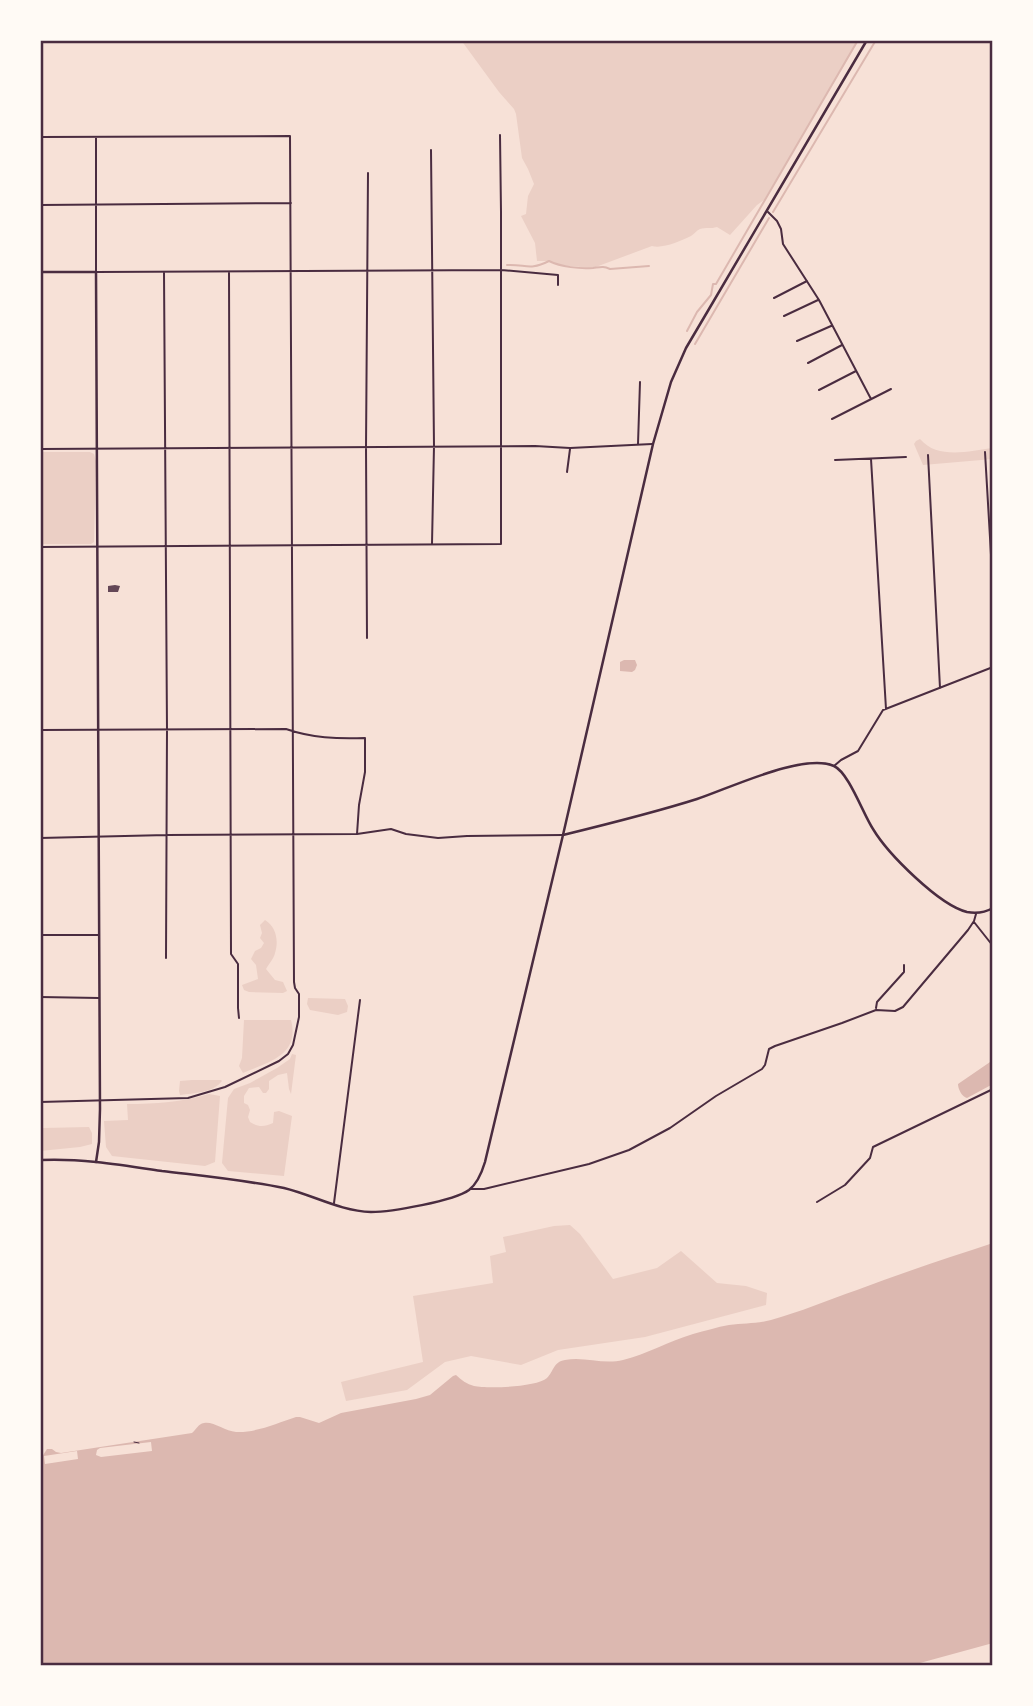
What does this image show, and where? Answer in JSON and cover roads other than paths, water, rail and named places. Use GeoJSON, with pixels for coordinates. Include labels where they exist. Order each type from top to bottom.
{"type":"FeatureCollection","features":[{"type":"Feature","properties":{"kind":"street"},"geometry":{"type":"LineString","coordinates":[[470,1189],[485,1163],[664,401],[678,366],[709,309],[867,40]]}},
{"type":"Feature","properties":{"kind":"street"},"geometry":{"type":"LineString","coordinates":[[40,547],[500,544],[500,135]]}},
{"type":"Feature","properties":{"kind":"street"},"geometry":{"type":"LineString","coordinates":[[40,137],[290,136],[294,982],[299,994],[299,1017],[288,1055],[210,1092],[188,1098],[40,1102]]}},
{"type":"Feature","properties":{"kind":"street"},"geometry":{"type":"LineString","coordinates":[[96,137],[100,935],[100,1101],[96,1162]]}},
{"type":"Feature","properties":{"kind":"street"},"geometry":{"type":"LineString","coordinates":[[431,150],[434,446],[432,544]]}},
{"type":"Feature","properties":{"kind":"street"},"geometry":{"type":"LineString","coordinates":[[367,638],[368,173]]}},
{"type":"Feature","properties":{"kind":"street"},"geometry":{"type":"LineString","coordinates":[[40,205],[291,203]]}},
{"type":"Feature","properties":{"kind":"street"},"geometry":{"type":"LineString","coordinates":[[767,211],[777,221],[783,244],[819,300],[871,399]]}},
{"type":"Feature","properties":{"kind":"street"},"geometry":{"type":"LineString","coordinates":[[40,272],[501,270],[558,275],[558,285]]}},
{"type":"Feature","properties":{"kind":"street"},"geometry":{"type":"LineString","coordinates":[[164,272],[166,958]]}},
{"type":"Feature","properties":{"kind":"street"},"geometry":{"type":"LineString","coordinates":[[229,272],[231,954],[238,964],[239,1018]]}},
{"type":"Feature","properties":{"kind":"street"},"geometry":{"type":"LineString","coordinates":[[774,298],[807,281]]}},
{"type":"Feature","properties":{"kind":"street"},"geometry":{"type":"LineString","coordinates":[[784,316],[819,300]]}},
{"type":"Feature","properties":{"kind":"street"},"geometry":{"type":"LineString","coordinates":[[797,341],[833,326]]}},
{"type":"Feature","properties":{"kind":"street"},"geometry":{"type":"LineString","coordinates":[[808,363],[843,345]]}},
{"type":"Feature","properties":{"kind":"street"},"geometry":{"type":"LineString","coordinates":[[819,390],[857,371]]}},
{"type":"Feature","properties":{"kind":"street"},"geometry":{"type":"LineString","coordinates":[[638,445],[640,382]]}},
{"type":"Feature","properties":{"kind":"street"},"geometry":{"type":"LineString","coordinates":[[832,419],[891,389]]}},
{"type":"Feature","properties":{"kind":"street"},"geometry":{"type":"LineString","coordinates":[[40,449],[434,446],[570,448],[653,444]]}},
{"type":"Feature","properties":{"kind":"street"},"geometry":{"type":"LineString","coordinates":[[567,472],[570,448]]}},
{"type":"Feature","properties":{"kind":"street"},"geometry":{"type":"LineString","coordinates":[[985,452],[993,589]]}},
{"type":"Feature","properties":{"kind":"street"},"geometry":{"type":"LineString","coordinates":[[928,455],[940,688]]}},
{"type":"Feature","properties":{"kind":"street"},"geometry":{"type":"LineString","coordinates":[[835,460],[906,457]]}},
{"type":"Feature","properties":{"kind":"street"},"geometry":{"type":"LineString","coordinates":[[834,766],[858,751],[884,710],[871,459]]}},
{"type":"Feature","properties":{"kind":"street"},"geometry":{"type":"LineString","coordinates":[[884,710],[993,667]]}},
{"type":"Feature","properties":{"kind":"street"},"geometry":{"type":"LineString","coordinates":[[40,730],[286,729],[326,738],[365,738],[365,772],[357,834]]}},
{"type":"Feature","properties":{"kind":"street"},"geometry":{"type":"LineString","coordinates":[[40,838],[357,834],[391,829],[438,838],[564,835],[697,799],[766,773],[818,763],[834,766],[841,771],[870,824],[891,854],[915,877],[964,911],[976,914],[993,908]]}},
{"type":"Feature","properties":{"kind":"street"},"geometry":{"type":"LineString","coordinates":[[40,1160],[96,1162],[270,1186],[306,1194],[334,1205],[375,1212],[451,1198],[470,1189],[484,1189],[589,1164],[629,1150],[670,1128],[716,1096],[762,1069],[769,1049],[876,1010],[895,1012],[904,1007],[968,930],[976,914]]}},
{"type":"Feature","properties":{"kind":"street"},"geometry":{"type":"LineString","coordinates":[[974,921],[993,946]]}},
{"type":"Feature","properties":{"kind":"street"},"geometry":{"type":"LineString","coordinates":[[40,935],[100,935]]}},
{"type":"Feature","properties":{"kind":"street"},"geometry":{"type":"LineString","coordinates":[[876,1010],[877,1002],[904,972],[904,965]]}},
{"type":"Feature","properties":{"kind":"street"},"geometry":{"type":"LineString","coordinates":[[40,997],[100,998]]}},
{"type":"Feature","properties":{"kind":"street"},"geometry":{"type":"LineString","coordinates":[[334,1205],[360,1000]]}},
{"type":"Feature","properties":{"kind":"street"},"geometry":{"type":"LineString","coordinates":[[817,1202],[845,1185],[870,1158],[873,1147],[993,1090]]}},
{"type":"Feature","properties":{"kind":"waterway"},"geometry":{"type":"LineString","coordinates":[[687,331],[697,312],[711,295],[713,284],[716,284],[858,40]]}},
{"type":"Feature","properties":{"kind":"waterway"},"geometry":{"type":"LineString","coordinates":[[773,212],[876,40]]}},
{"type":"Feature","properties":{"kind":"waterway"},"geometry":{"type":"LineString","coordinates":[[695,344],[769,218]]}},
{"type":"Feature","properties":{"kind":"waterway"},"geometry":{"type":"LineString","coordinates":[[507,265],[532,266],[549,261],[582,268],[649,266]]}}]}
